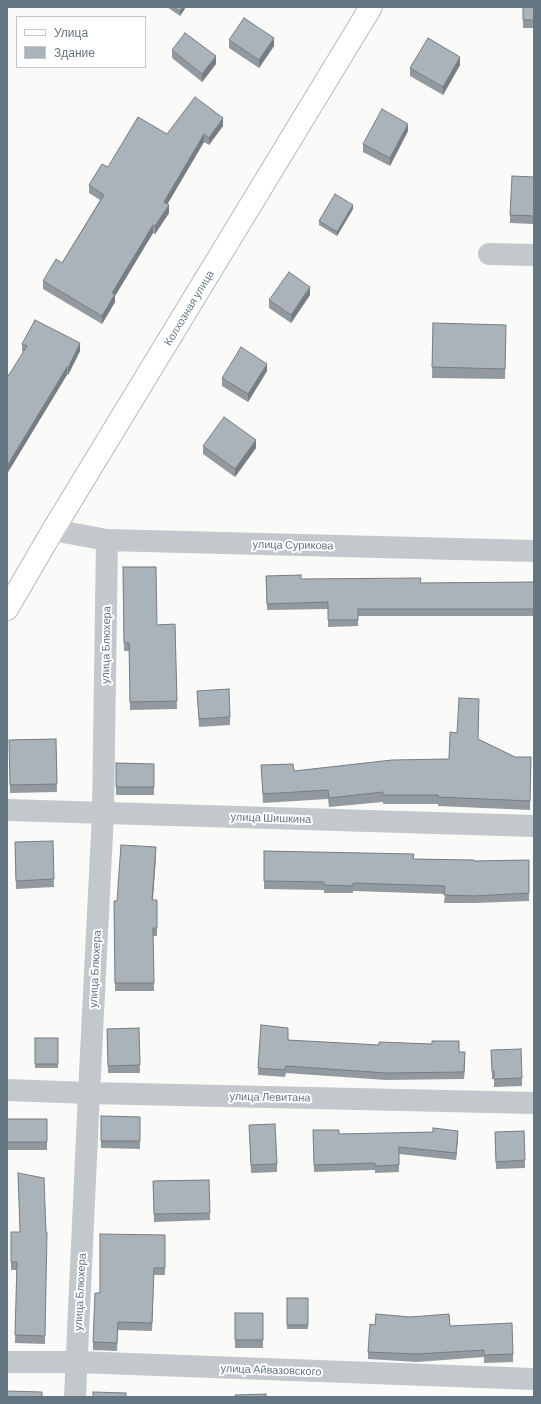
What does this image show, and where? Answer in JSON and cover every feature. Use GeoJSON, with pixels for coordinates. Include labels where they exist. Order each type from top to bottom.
{"type":"FeatureCollection","features":[{"type":"Feature","properties":{"kind":"main road","name":"Колхозная улица"},"geometry":{"type":"LineString","coordinates":[[7,609],[53,530],[371,7]]}},
{"type":"Feature","properties":{"kind":"street"},"geometry":{"type":"LineString","coordinates":[[489,254],[534,255]]}},
{"type":"Feature","properties":{"kind":"street","name":"улица Сурикова"},"geometry":{"type":"LineString","coordinates":[[53,530],[107,540],[534,551]]}},
{"type":"Feature","properties":{"kind":"street","name":"улица Блюхера"},"geometry":{"type":"LineString","coordinates":[[75,1397],[103,813],[107,540]]}},
{"type":"Feature","properties":{"kind":"street","name":"улица Шишкина"},"geometry":{"type":"LineString","coordinates":[[7,810],[534,826]]}},
{"type":"Feature","properties":{"kind":"street","name":"улица Левитана"},"geometry":{"type":"LineString","coordinates":[[7,1090],[534,1103]]}},
{"type":"Feature","properties":{"kind":"street","name":"улица Айвазовского"},"geometry":{"type":"LineString","coordinates":[[7,1362],[77,1362],[534,1379]]}},
{"type":"Feature","properties":{"kind":"building"},"geometry":{"type":"Polygon","coordinates":[[[173,7],[183,7],[180,11],[173,7]]]}},
{"type":"Feature","properties":{"kind":"building"},"geometry":{"type":"Polygon","coordinates":[[[523,7],[534,7],[534,20],[523,20],[523,7]]]}},
{"type":"Feature","properties":{"kind":"building"},"geometry":{"type":"Polygon","coordinates":[[[244,18],[274,38],[259,60],[229,40],[244,18]]]}},
{"type":"Feature","properties":{"kind":"building"},"geometry":{"type":"Polygon","coordinates":[[[185,33],[216,56],[202,74],[172,50],[185,33]]]}},
{"type":"Feature","properties":{"kind":"building"},"geometry":{"type":"Polygon","coordinates":[[[428,38],[460,57],[443,87],[410,68],[428,38]]]}},
{"type":"Feature","properties":{"kind":"building"},"geometry":{"type":"Polygon","coordinates":[[[195,97],[223,118],[209,138],[204,134],[164,202],[169,205],[155,226],[153,225],[112,293],[115,294],[102,316],[43,281],[56,259],[62,263],[104,195],[89,185],[102,164],[108,167],[138,117],[167,134],[195,97]]]}},
{"type":"Feature","properties":{"kind":"building"},"geometry":{"type":"Polygon","coordinates":[[[382,109],[408,124],[390,158],[363,144],[382,109]]]}},
{"type":"Feature","properties":{"kind":"building"},"geometry":{"type":"Polygon","coordinates":[[[512,176],[534,177],[534,216],[510,215],[512,176]]]}},
{"type":"Feature","properties":{"kind":"building"},"geometry":{"type":"Polygon","coordinates":[[[335,194],[353,205],[337,232],[319,221],[335,194]]]}},
{"type":"Feature","properties":{"kind":"building"},"geometry":{"type":"Polygon","coordinates":[[[289,272],[310,287],[291,315],[269,300],[289,272]]]}},
{"type":"Feature","properties":{"kind":"building"},"geometry":{"type":"Polygon","coordinates":[[[35,320],[80,343],[68,368],[67,367],[7,466],[7,378],[27,346],[22,344],[35,320]]]}},
{"type":"Feature","properties":{"kind":"building"},"geometry":{"type":"Polygon","coordinates":[[[433,323],[506,325],[505,369],[432,367],[433,323]]]}},
{"type":"Feature","properties":{"kind":"building"},"geometry":{"type":"Polygon","coordinates":[[[241,347],[267,364],[248,394],[222,378],[241,347]]]}},
{"type":"Feature","properties":{"kind":"building"},"geometry":{"type":"Polygon","coordinates":[[[224,417],[256,440],[235,469],[203,446],[224,417]]]}},
{"type":"Feature","properties":{"kind":"building"},"geometry":{"type":"Polygon","coordinates":[[[123,567],[156,567],[157,625],[175,624],[177,701],[130,702],[129,643],[124,643],[123,567]]]}},
{"type":"Feature","properties":{"kind":"building"},"geometry":{"type":"Polygon","coordinates":[[[301,575],[301,579],[421,578],[420,583],[534,582],[534,609],[358,609],[358,620],[328,620],[328,602],[267,604],[266,576],[301,575]]]}},
{"type":"Feature","properties":{"kind":"building"},"geometry":{"type":"Polygon","coordinates":[[[229,689],[230,717],[199,719],[197,691],[229,689]]]}},
{"type":"Feature","properties":{"kind":"building"},"geometry":{"type":"Polygon","coordinates":[[[459,698],[479,699],[478,739],[515,757],[531,757],[530,801],[438,797],[438,795],[383,795],[383,792],[329,798],[328,790],[263,794],[261,765],[293,764],[294,771],[392,760],[449,759],[450,732],[457,733],[459,698]]]}},
{"type":"Feature","properties":{"kind":"building"},"geometry":{"type":"Polygon","coordinates":[[[56,739],[57,784],[10,785],[9,740],[56,739]]]}},
{"type":"Feature","properties":{"kind":"building"},"geometry":{"type":"Polygon","coordinates":[[[116,763],[154,764],[154,787],[116,787],[116,763]]]}},
{"type":"Feature","properties":{"kind":"building"},"geometry":{"type":"Polygon","coordinates":[[[53,841],[54,879],[16,881],[15,842],[53,841]]]}},
{"type":"Feature","properties":{"kind":"building"},"geometry":{"type":"Polygon","coordinates":[[[121,845],[156,847],[152,900],[157,900],[157,928],[153,928],[154,983],[115,983],[114,901],[117,901],[121,845]]]}},
{"type":"Feature","properties":{"kind":"building"},"geometry":{"type":"Polygon","coordinates":[[[264,851],[414,854],[413,859],[474,861],[529,860],[529,893],[474,896],[444,895],[445,886],[353,883],[353,886],[324,885],[324,882],[264,881],[264,851]]]}},
{"type":"Feature","properties":{"kind":"building"},"geometry":{"type":"Polygon","coordinates":[[[261,1025],[288,1028],[288,1040],[379,1045],[379,1042],[432,1044],[432,1041],[459,1041],[459,1052],[465,1052],[464,1072],[386,1073],[286,1066],[285,1070],[258,1068],[261,1025]]]}},
{"type":"Feature","properties":{"kind":"building"},"geometry":{"type":"Polygon","coordinates":[[[139,1028],[140,1065],[108,1066],[107,1029],[139,1028]]]}},
{"type":"Feature","properties":{"kind":"building"},"geometry":{"type":"Polygon","coordinates":[[[35,1038],[58,1038],[58,1064],[35,1064],[35,1038]]]}},
{"type":"Feature","properties":{"kind":"building"},"geometry":{"type":"Polygon","coordinates":[[[521,1049],[522,1078],[494,1079],[491,1050],[521,1049]]]}},
{"type":"Feature","properties":{"kind":"building"},"geometry":{"type":"Polygon","coordinates":[[[101,1116],[140,1117],[140,1141],[101,1141],[101,1116]]]}},
{"type":"Feature","properties":{"kind":"building"},"geometry":{"type":"Polygon","coordinates":[[[7,1119],[47,1119],[47,1142],[7,1142],[7,1119]]]}},
{"type":"Feature","properties":{"kind":"building"},"geometry":{"type":"Polygon","coordinates":[[[275,1124],[277,1164],[251,1165],[249,1125],[275,1124]]]}},
{"type":"Feature","properties":{"kind":"building"},"geometry":{"type":"Polygon","coordinates":[[[433,1128],[458,1131],[456,1153],[399,1147],[399,1165],[375,1166],[375,1163],[314,1165],[313,1130],[339,1130],[339,1134],[433,1132],[433,1128]]]}},
{"type":"Feature","properties":{"kind":"building"},"geometry":{"type":"Polygon","coordinates":[[[524,1131],[525,1160],[496,1162],[495,1132],[524,1131]]]}},
{"type":"Feature","properties":{"kind":"building"},"geometry":{"type":"Polygon","coordinates":[[[18,1173],[44,1178],[47,1232],[45,1336],[15,1335],[17,1262],[11,1262],[11,1232],[20,1232],[18,1173]]]}},
{"type":"Feature","properties":{"kind":"building"},"geometry":{"type":"Polygon","coordinates":[[[209,1180],[210,1213],[154,1214],[153,1181],[209,1180]]]}},
{"type":"Feature","properties":{"kind":"building"},"geometry":{"type":"Polygon","coordinates":[[[100,1234],[165,1235],[165,1268],[154,1268],[152,1323],[118,1322],[117,1343],[93,1342],[95,1293],[100,1293],[100,1234]]]}},
{"type":"Feature","properties":{"kind":"building"},"geometry":{"type":"Polygon","coordinates":[[[287,1298],[308,1298],[308,1325],[287,1325],[287,1298]]]}},
{"type":"Feature","properties":{"kind":"building"},"geometry":{"type":"Polygon","coordinates":[[[235,1313],[263,1313],[263,1340],[235,1340],[235,1313]]]}},
{"type":"Feature","properties":{"kind":"building"},"geometry":{"type":"Polygon","coordinates":[[[376,1314],[410,1317],[449,1314],[450,1326],[512,1323],[513,1354],[484,1355],[484,1350],[417,1354],[368,1352],[370,1324],[375,1325],[376,1314]]]}},
{"type":"Feature","properties":{"kind":"building"},"geometry":{"type":"Polygon","coordinates":[[[7,1391],[42,1392],[42,1397],[7,1397],[7,1391]]]}},
{"type":"Feature","properties":{"kind":"building"},"geometry":{"type":"Polygon","coordinates":[[[93,1392],[126,1393],[126,1397],[93,1397],[93,1392]]]}},
{"type":"Feature","properties":{"kind":"building"},"geometry":{"type":"Polygon","coordinates":[[[266,1394],[266,1397],[236,1397],[235,1395],[266,1394]]]}}]}
